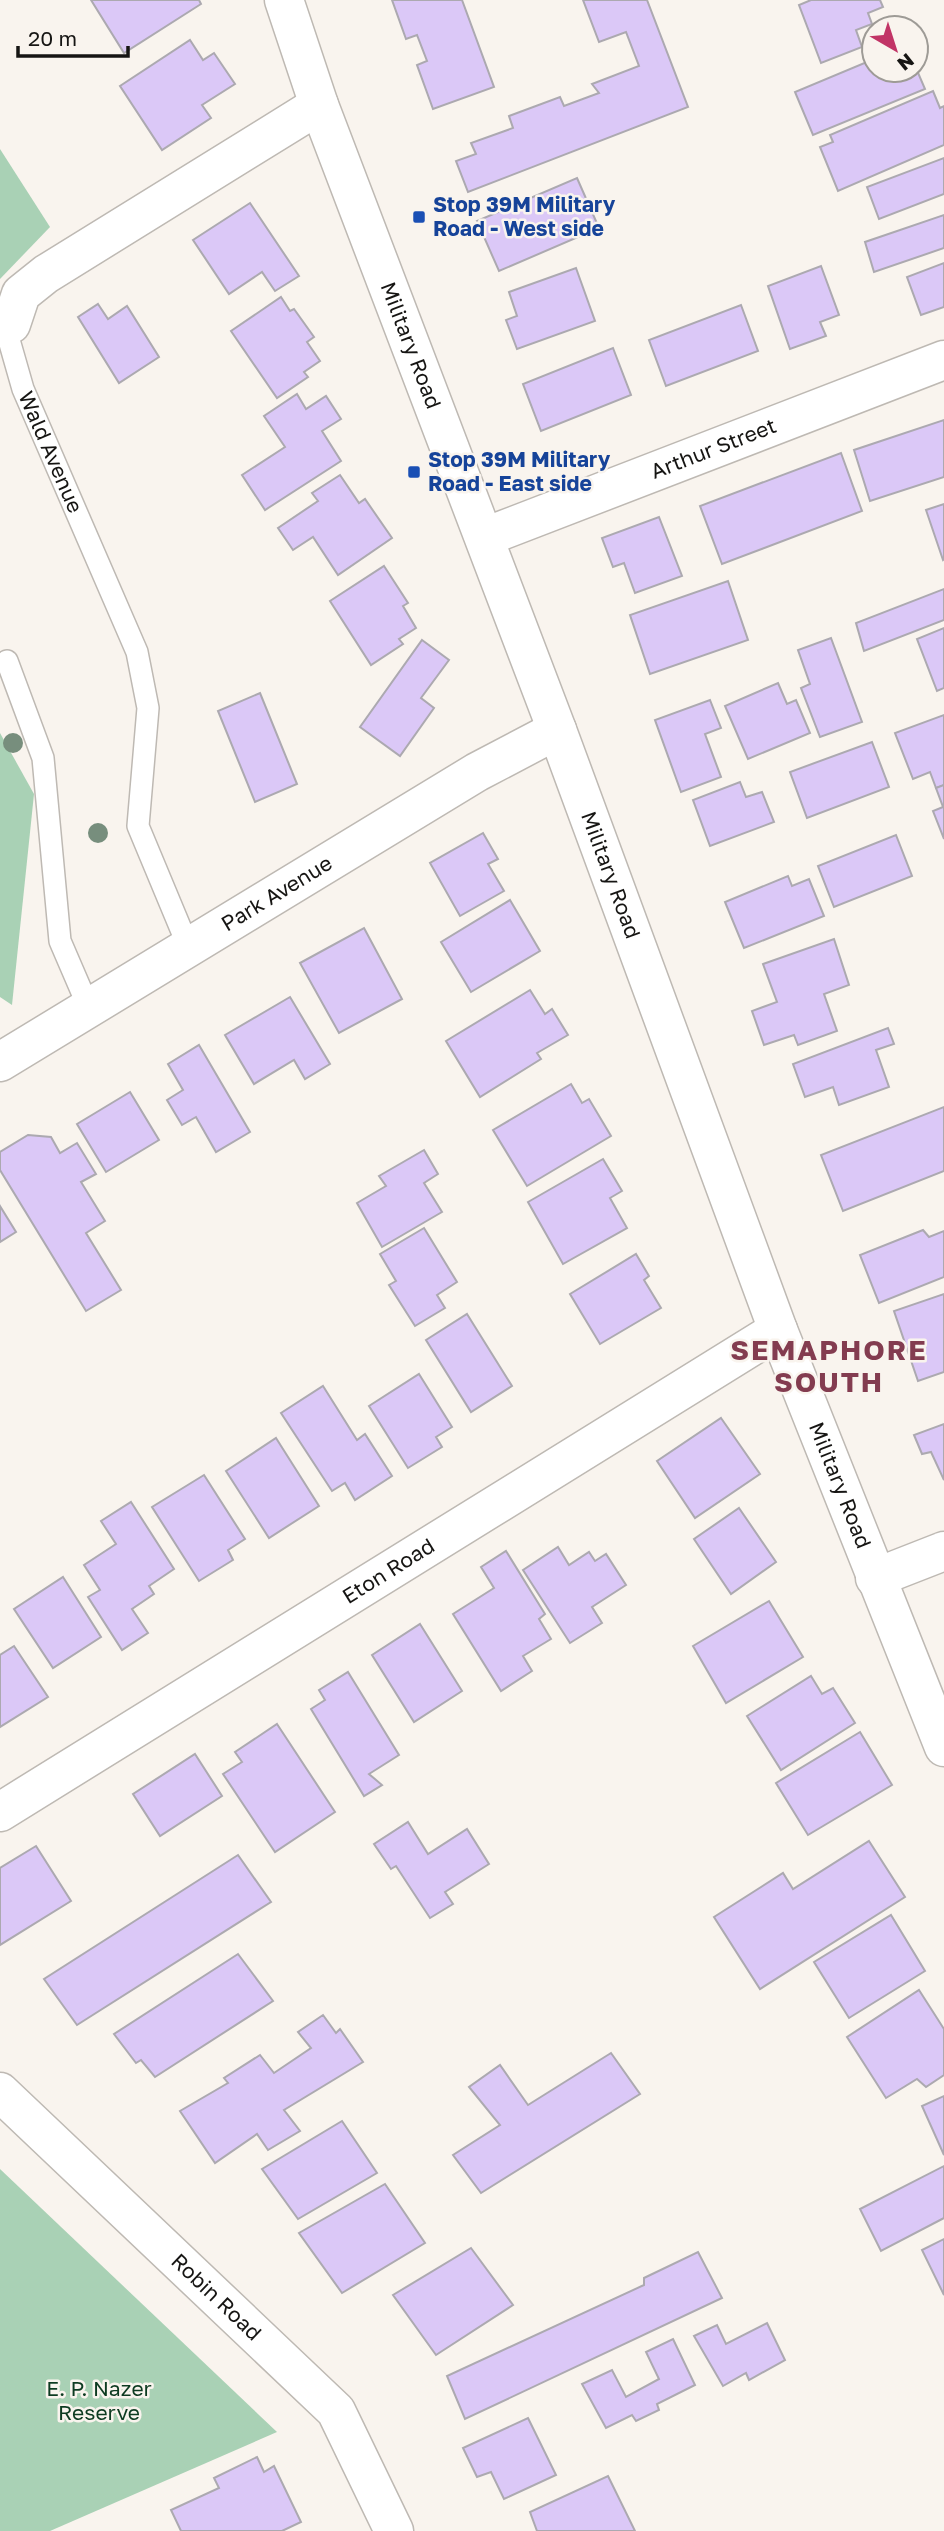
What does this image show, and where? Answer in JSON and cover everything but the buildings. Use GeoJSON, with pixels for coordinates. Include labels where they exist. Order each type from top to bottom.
{"type":"FeatureCollection","features":[{"type":"Feature","properties":{"kind":"street","name":"Military Road"},"geometry":{"type":"LineString","coordinates":[[284,0],[319,105],[485,537],[778,1329],[944,1747]]}},
{"type":"Feature","properties":{"kind":"street","name":"Wald Avenue"},"geometry":{"type":"LineString","coordinates":[[11,324],[21,294],[46,274],[319,105]]}},
{"type":"Feature","properties":{"kind":"street","name":"Arthur Street"},"geometry":{"type":"LineString","coordinates":[[485,537],[944,360]]}},
{"type":"Feature","properties":{"kind":"street","name":"Park Avenue"},"geometry":{"type":"LineString","coordinates":[[0,1062],[88,1006],[477,772],[557,730]]}},
{"type":"Feature","properties":{"kind":"street","name":"Eton Road"},"geometry":{"type":"LineString","coordinates":[[0,1812],[778,1329]]}},
{"type":"Feature","properties":{"kind":"street"},"geometry":{"type":"LineString","coordinates":[[875,1578],[944,1551]]}},
{"type":"Feature","properties":{"kind":"street","name":"Robin Road"},"geometry":{"type":"LineString","coordinates":[[0,2092],[335,2411],[394,2531]]}},
{"type":"Feature","properties":{"kind":"lane","name":"Wald Avenue"},"geometry":{"type":"LineString","coordinates":[[11,324],[9,340],[23,389],[137,652],[148,708],[138,826],[188,946]]}},
{"type":"Feature","properties":{"kind":"lane"},"geometry":{"type":"LineString","coordinates":[[7,661],[43,758],[60,941],[88,1006]]}},
{"type":"Feature","properties":{"kind":"green space"},"geometry":{"type":"Polygon","coordinates":[[[0,149],[50,227],[0,279],[0,149]]]}},
{"type":"Feature","properties":{"kind":"green space"},"geometry":{"type":"Polygon","coordinates":[[[0,733],[34,794],[12,1005],[0,997],[0,733]]]}},
{"type":"Feature","properties":{"kind":"green space","name":"E. P. Nazer Reserve"},"geometry":{"type":"Polygon","coordinates":[[[0,2169],[277,2432],[50,2531],[0,2531],[0,2169]]]}},
{"type":"Feature","properties":{"kind":"place","name":"Stop 39M Military Road - West side"},"geometry":{"type":"Point","coordinates":[419,217]}},
{"type":"Feature","properties":{"kind":"place","name":"Stop 39M Military Road - East side"},"geometry":{"type":"Point","coordinates":[414,472]}},
{"type":"Feature","properties":{"kind":"district","name":"SEMAPHORE SOUTH"},"geometry":{"type":"Point","coordinates":[829,1366]}}]}
